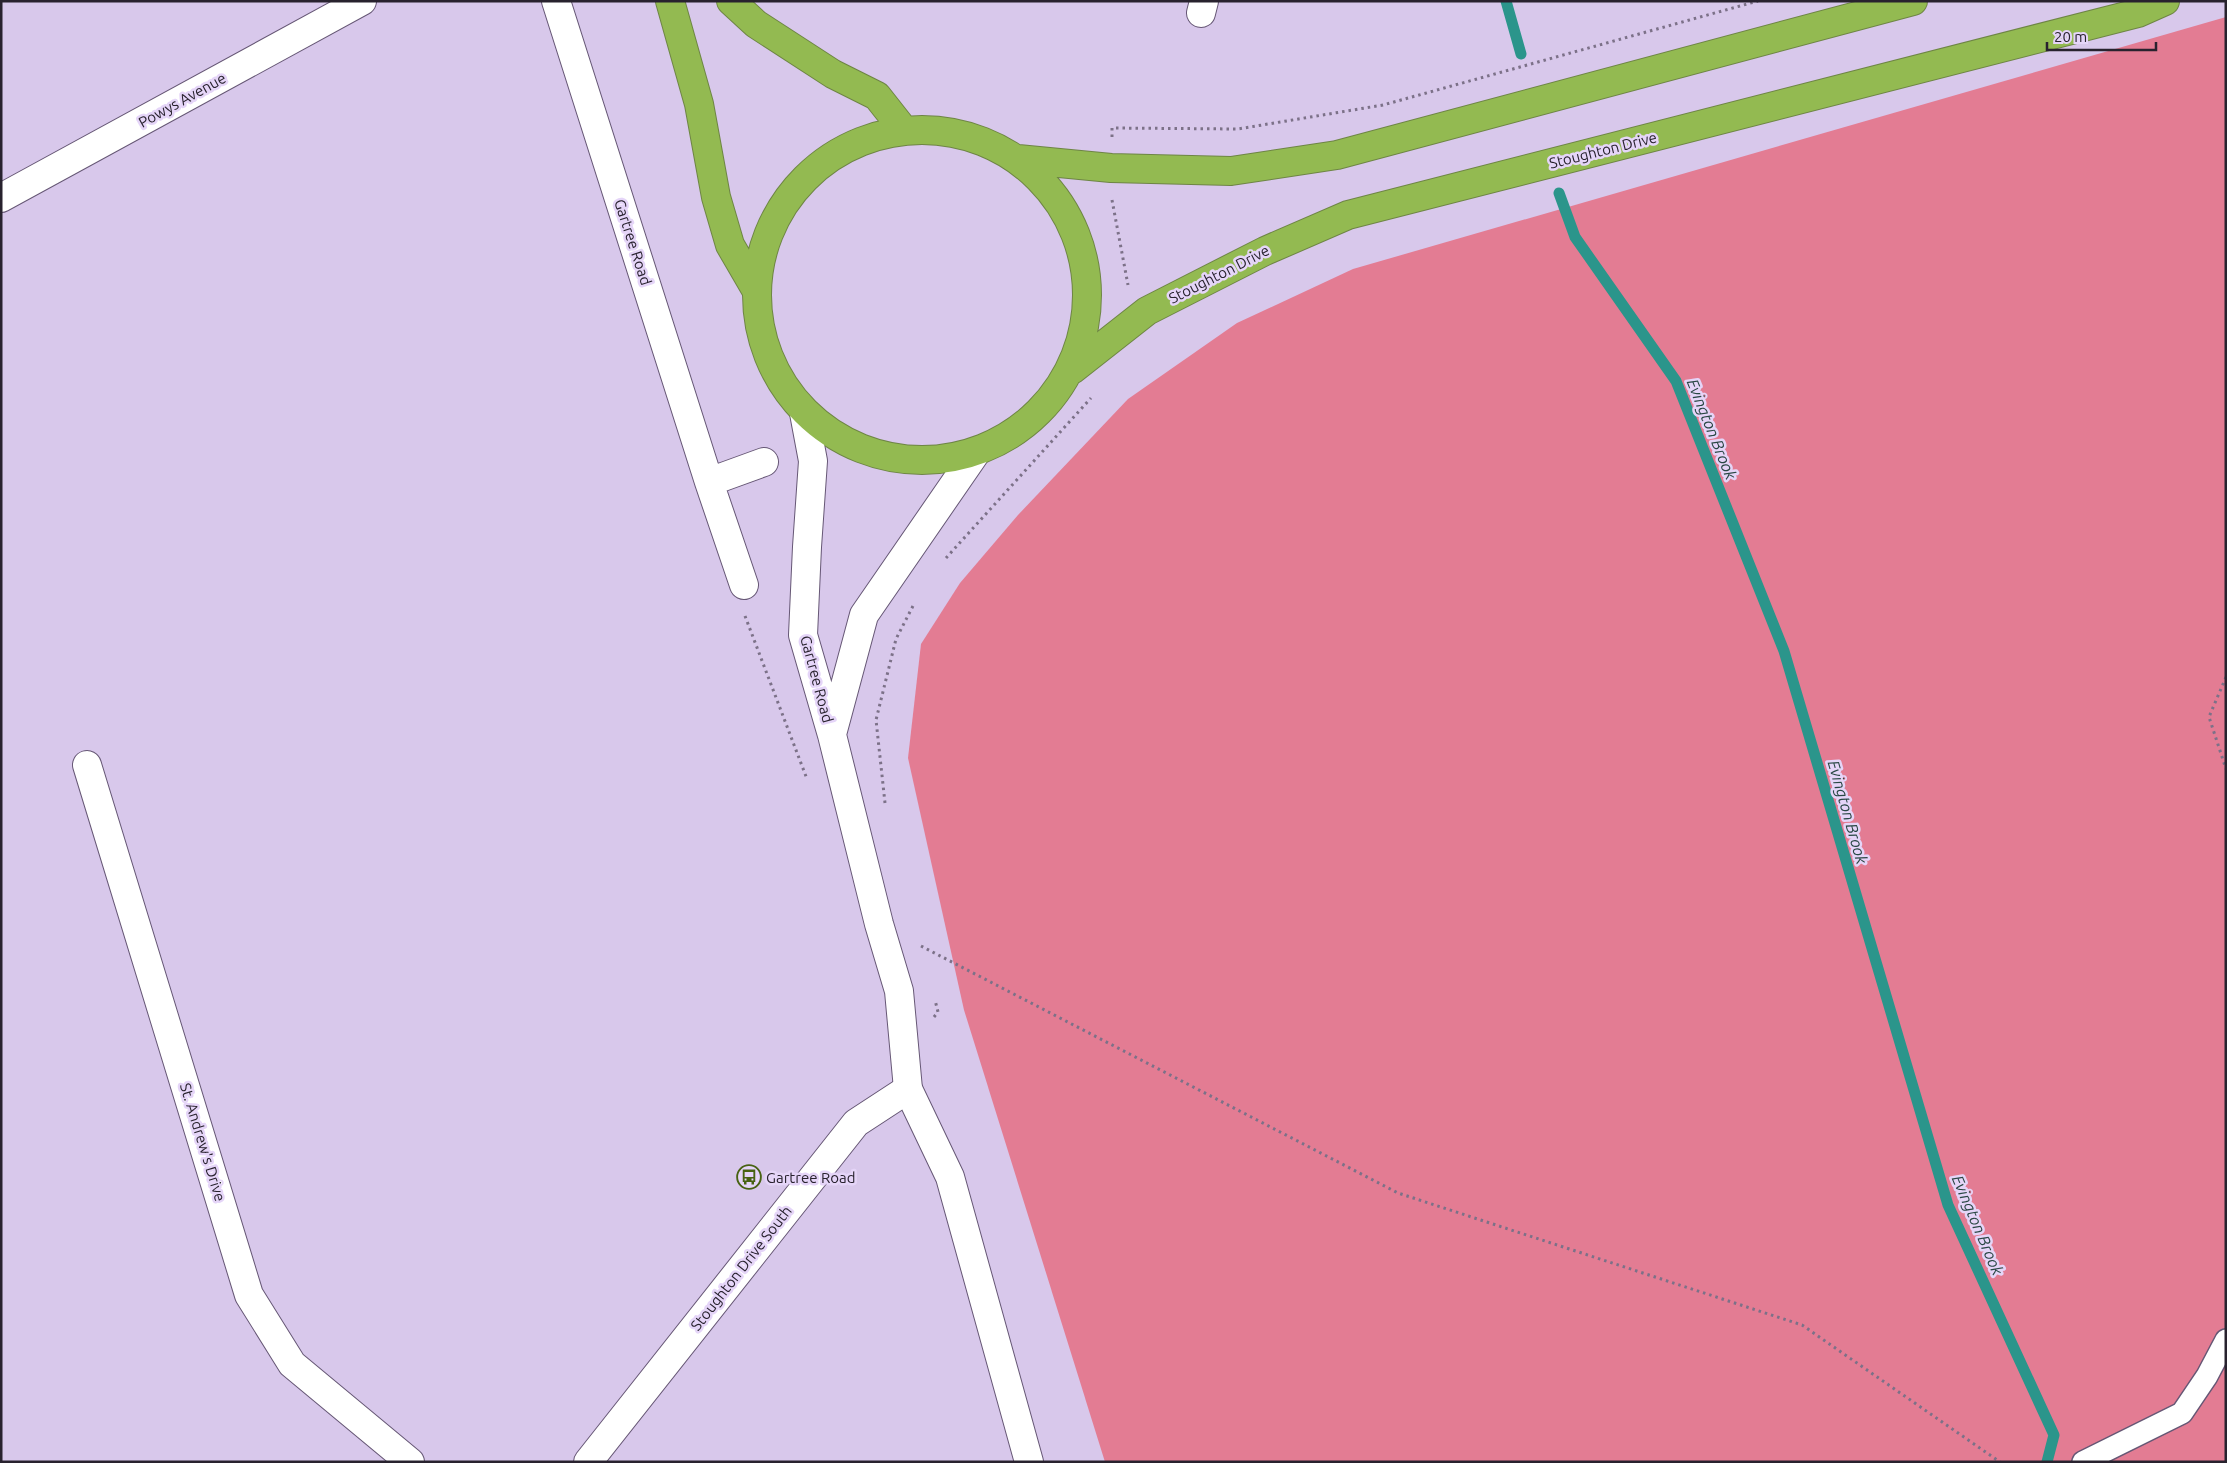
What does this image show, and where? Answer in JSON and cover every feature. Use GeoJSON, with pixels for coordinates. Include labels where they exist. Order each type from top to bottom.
{"type":"FeatureCollection","features":[{"type":"Feature","properties":{"kind":"highway"},"geometry":{"type":"LineString","coordinates":[[670,1],[699,104],[718,205],[730,245],[755,288]]}},
{"type":"Feature","properties":{"kind":"highway"},"geometry":{"type":"LineString","coordinates":[[731,1],[756,24],[833,74],[877,96],[903,129]]}},
{"type":"Feature","properties":{"kind":"highway"},"geometry":{"type":"LineString","coordinates":[[1018,159],[1069,216],[1088,275],[1085,331],[1072,370],[1022,429],[975,454],[904,461],[837,439],[804,413],[775,374],[757,317],[755,288],[775,216],[813,168],[862,139],[903,129],[932,128],[972,136],[1018,159],[1110,168],[1231,171],[1337,155],[1913,1]]}},
{"type":"Feature","properties":{"kind":"highway","name":"Stoughton Drive"},"geometry":{"type":"LineString","coordinates":[[1072,370],[1147,311],[1264,251],[1348,215],[2138,13],[2165,1]]}},
{"type":"Feature","properties":{"kind":"street","name":"Powys Avenue"},"geometry":{"type":"LineString","coordinates":[[1,198],[362,1]]}},
{"type":"Feature","properties":{"kind":"street","name":"Gartree Road"},"geometry":{"type":"LineString","coordinates":[[556,1],[709,482],[744,585]]}},
{"type":"Feature","properties":{"kind":"street","name":"Gartree Road"},"geometry":{"type":"LineString","coordinates":[[804,413],[813,460],[803,635],[832,735],[879,924],[899,991],[908,1089],[950,1177],[1029,1462]]}},
{"type":"Feature","properties":{"kind":"street","name":"Gartree Road"},"geometry":{"type":"LineString","coordinates":[[832,735],[864,615],[975,454]]}},
{"type":"Feature","properties":{"kind":"street"},"geometry":{"type":"LineString","coordinates":[[709,482],[764,462]]}},
{"type":"Feature","properties":{"kind":"street","name":"St. Andrew's Drive"},"geometry":{"type":"LineString","coordinates":[[87,766],[249,1295],[292,1364],[410,1462]]}},
{"type":"Feature","properties":{"kind":"street","name":"Stoughton Drive South"},"geometry":{"type":"LineString","coordinates":[[588,1462],[856,1123],[908,1089]]}},
{"type":"Feature","properties":{"kind":"lane"},"geometry":{"type":"LineString","coordinates":[[2083,1462],[2182,1413],[2207,1376],[2226,1340]]}},
{"type":"Feature","properties":{"kind":"path"},"geometry":{"type":"LineString","coordinates":[[1147,311],[1127,284],[1113,209],[1110,168],[1112,128],[1238,129],[1383,105],[1758,1]]}},
{"type":"Feature","properties":{"kind":"path"},"geometry":{"type":"LineString","coordinates":[[940,564],[1093,396]]}},
{"type":"Feature","properties":{"kind":"path"},"geometry":{"type":"LineString","coordinates":[[744,585],[739,600],[808,784]]}},
{"type":"Feature","properties":{"kind":"path"},"geometry":{"type":"LineString","coordinates":[[886,812],[876,720],[896,639],[915,603]]}},
{"type":"Feature","properties":{"kind":"path"},"geometry":{"type":"LineString","coordinates":[[2226,677],[2210,717],[2226,769]]}},
{"type":"Feature","properties":{"kind":"path"},"geometry":{"type":"LineString","coordinates":[[879,924],[1398,1193],[1802,1325],[2000,1462]]}},
{"type":"Feature","properties":{"kind":"path"},"geometry":{"type":"LineString","coordinates":[[918,936],[923,956]]}},
{"type":"Feature","properties":{"kind":"path"},"geometry":{"type":"LineString","coordinates":[[904,1051],[938,1012],[933,993]]}},
{"type":"Feature","properties":{"kind":"shaded area"},"geometry":{"type":"Polygon","coordinates":[[[2226,17],[2226,1462],[1105,1462],[964,1010],[908,758],[921,644],[960,583],[1018,515],[1128,399],[1237,323],[1353,269],[2226,17]]]}},
{"type":"Feature","properties":{"kind":"waterway","name":"Evington Brook"},"geometry":{"type":"LineString","coordinates":[[1506,1],[1521,54]]}},
{"type":"Feature","properties":{"kind":"waterway","name":"Evington Brook"},"geometry":{"type":"LineString","coordinates":[[1559,193],[1575,237],[1676,381],[1784,651],[1948,1205],[2054,1435],[2047,1462]]}},
{"type":"Feature","properties":{"kind":"place","name":"Gartree Road"},"geometry":{"type":"Point","coordinates":[749,1177]}}]}
